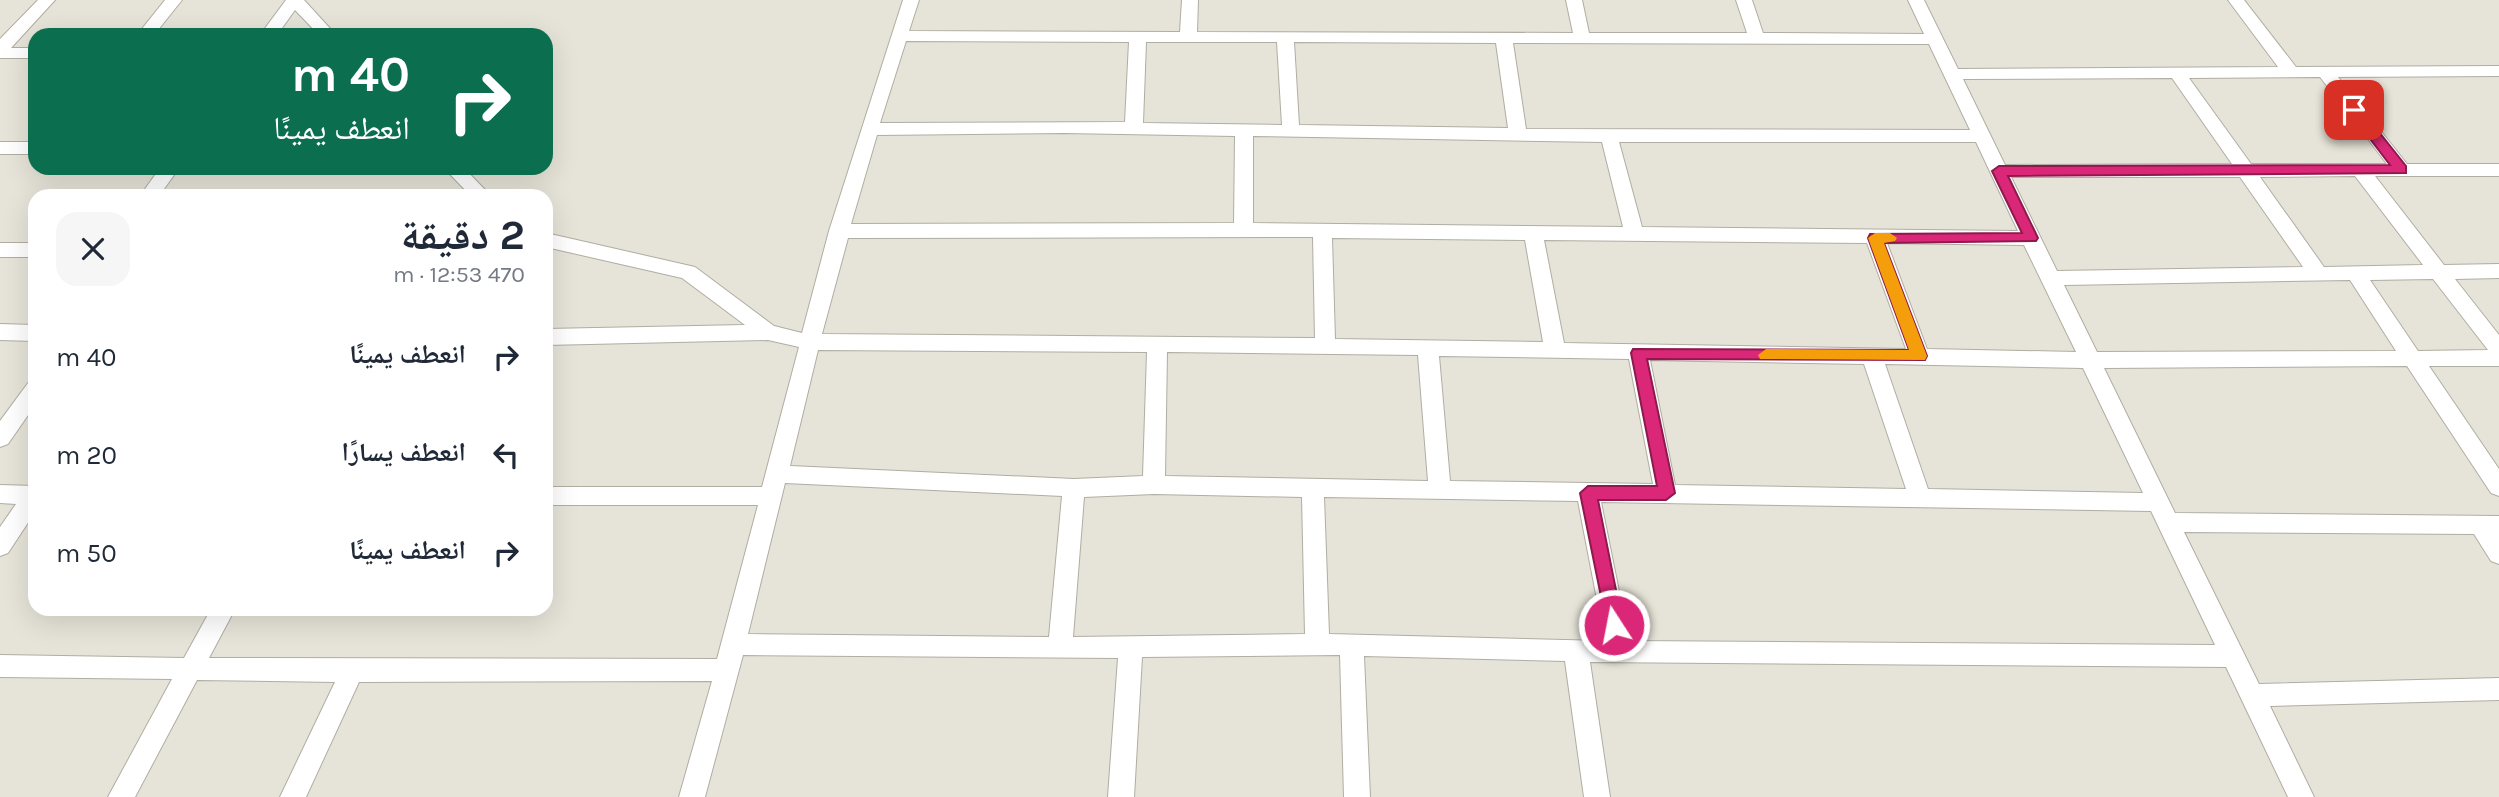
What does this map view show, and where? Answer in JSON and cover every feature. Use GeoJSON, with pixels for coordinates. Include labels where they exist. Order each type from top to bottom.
{"type":"FeatureCollection","features":[{"type":"Feature","properties":{"kind":"street"},"geometry":{"type":"LineString","coordinates":[[0,51],[47,0]]}},
{"type":"Feature","properties":{"kind":"street"},"geometry":{"type":"LineString","coordinates":[[151,28],[174,0]]}},
{"type":"Feature","properties":{"kind":"street"},"geometry":{"type":"LineString","coordinates":[[273,28],[295,0],[321,28]]}},
{"type":"Feature","properties":{"kind":"street"},"geometry":{"type":"LineString","coordinates":[[692,797],[728,670],[838,231],[911,0]]}},
{"type":"Feature","properties":{"kind":"street"},"geometry":{"type":"LineString","coordinates":[[1188,37],[1190,0]]}},
{"type":"Feature","properties":{"kind":"street"},"geometry":{"type":"LineString","coordinates":[[1574,0],[1582,38]]}},
{"type":"Feature","properties":{"kind":"street"},"geometry":{"type":"LineString","coordinates":[[1744,0],[1757,39]]}},
{"type":"Feature","properties":{"kind":"street"},"geometry":{"type":"LineString","coordinates":[[1916,0],[2301,797]]}},
{"type":"Feature","properties":{"kind":"street"},"geometry":{"type":"LineString","coordinates":[[2236,0],[2290,71]]}},
{"type":"Feature","properties":{"kind":"street"},"geometry":{"type":"LineString","coordinates":[[898,36],[1935,39]]}},
{"type":"Feature","properties":{"kind":"street"},"geometry":{"type":"LineString","coordinates":[[1134,129],[1138,36]]}},
{"type":"Feature","properties":{"kind":"street"},"geometry":{"type":"LineString","coordinates":[[1285,38],[1291,132]]}},
{"type":"Feature","properties":{"kind":"street"},"geometry":{"type":"LineString","coordinates":[[1504,39],[1518,134]]}},
{"type":"Feature","properties":{"kind":"street"},"geometry":{"type":"LineString","coordinates":[[0,51],[28,53]]}},
{"type":"Feature","properties":{"kind":"street"},"geometry":{"type":"LineString","coordinates":[[2324,71],[2401,169]]}},
{"type":"Feature","properties":{"kind":"street"},"geometry":{"type":"LineString","coordinates":[[1953,74],[2499,71]]}},
{"type":"Feature","properties":{"kind":"street"},"geometry":{"type":"LineString","coordinates":[[2176,72],[2318,273]]}},
{"type":"Feature","properties":{"kind":"street"},"geometry":{"type":"LineString","coordinates":[[870,129],[1134,129],[1609,136],[1982,136]]}},
{"type":"Feature","properties":{"kind":"street"},"geometry":{"type":"LineString","coordinates":[[1243,230],[1244,132]]}},
{"type":"Feature","properties":{"kind":"street"},"geometry":{"type":"LineString","coordinates":[[1609,136],[1634,234]]}},
{"type":"Feature","properties":{"kind":"street"},"geometry":{"type":"LineString","coordinates":[[0,148],[28,146]]}},
{"type":"Feature","properties":{"kind":"street"},"geometry":{"type":"LineString","coordinates":[[1999,171],[2247,172],[2401,169],[2496,174]]}},
{"type":"Feature","properties":{"kind":"street"},"geometry":{"type":"LineString","coordinates":[[2360,170],[2499,350]]}},
{"type":"Feature","properties":{"kind":"street"},"geometry":{"type":"LineString","coordinates":[[460,175],[475,189]]}},
{"type":"Feature","properties":{"kind":"street"},"geometry":{"type":"LineString","coordinates":[[838,231],[1243,230],[2031,238]]}},
{"type":"Feature","properties":{"kind":"street"},"geometry":{"type":"LineString","coordinates":[[1322,232],[1325,346]]}},
{"type":"Feature","properties":{"kind":"street"},"geometry":{"type":"LineString","coordinates":[[1533,234],[1555,350]]}},
{"type":"Feature","properties":{"kind":"street"},"geometry":{"type":"LineString","coordinates":[[1875,238],[1919,356]]}},
{"type":"Feature","properties":{"kind":"street"},"geometry":{"type":"LineString","coordinates":[[553,242],[688,272],[768,332]]}},
{"type":"Feature","properties":{"kind":"street"},"geometry":{"type":"LineString","coordinates":[[0,250],[28,250]]}},
{"type":"Feature","properties":{"kind":"street"},"geometry":{"type":"LineString","coordinates":[[2051,278],[2499,271]]}},
{"type":"Feature","properties":{"kind":"street"},"geometry":{"type":"LineString","coordinates":[[2355,273],[2499,487]]}},
{"type":"Feature","properties":{"kind":"street"},"geometry":{"type":"LineString","coordinates":[[0,332],[28,332]]}},
{"type":"Feature","properties":{"kind":"street"},"geometry":{"type":"LineString","coordinates":[[553,337],[768,332],[810,342],[1325,346],[2092,360],[2499,358]]}},
{"type":"Feature","properties":{"kind":"street"},"geometry":{"type":"LineString","coordinates":[[1154,485],[1157,346]]}},
{"type":"Feature","properties":{"kind":"street"},"geometry":{"type":"LineString","coordinates":[[1428,349],[1440,490]]}},
{"type":"Feature","properties":{"kind":"street"},"geometry":{"type":"LineString","coordinates":[[1638,353],[1666,493]]}},
{"type":"Feature","properties":{"kind":"street"},"geometry":{"type":"LineString","coordinates":[[1871,357],[1920,497]]}},
{"type":"Feature","properties":{"kind":"street"},"geometry":{"type":"LineString","coordinates":[[0,439],[28,399]]}},
{"type":"Feature","properties":{"kind":"street"},"geometry":{"type":"LineString","coordinates":[[553,495],[774,485],[1074,488],[1154,485],[1920,497],[2164,512],[2490,526],[2499,554]]}},
{"type":"Feature","properties":{"kind":"street"},"geometry":{"type":"LineString","coordinates":[[1060,648],[1074,488]]}},
{"type":"Feature","properties":{"kind":"street"},"geometry":{"type":"LineString","coordinates":[[1314,488],[1317,644]]}},
{"type":"Feature","properties":{"kind":"street"},"geometry":{"type":"LineString","coordinates":[[1588,493],[1619,652]]}},
{"type":"Feature","properties":{"kind":"street"},"geometry":{"type":"LineString","coordinates":[[0,494],[28,495]]}},
{"type":"Feature","properties":{"kind":"street"},"geometry":{"type":"LineString","coordinates":[[0,546],[28,504]]}},
{"type":"Feature","properties":{"kind":"street"},"geometry":{"type":"LineString","coordinates":[[121,797],[219,616]]}},
{"type":"Feature","properties":{"kind":"street"},"geometry":{"type":"LineString","coordinates":[[733,644],[1060,648],[1317,644],[1619,652],[2233,656]]}},
{"type":"Feature","properties":{"kind":"street"},"geometry":{"type":"LineString","coordinates":[[1121,797],[1131,645]]}},
{"type":"Feature","properties":{"kind":"street"},"geometry":{"type":"LineString","coordinates":[[1352,646],[1357,797]]}},
{"type":"Feature","properties":{"kind":"street"},"geometry":{"type":"LineString","coordinates":[[1576,651],[1597,797]]}},
{"type":"Feature","properties":{"kind":"street"},"geometry":{"type":"LineString","coordinates":[[0,666],[352,671],[728,670]]}},
{"type":"Feature","properties":{"kind":"street"},"geometry":{"type":"LineString","coordinates":[[293,797],[352,671]]}},
{"type":"Feature","properties":{"kind":"street"},"geometry":{"type":"LineString","coordinates":[[2252,695],[2499,689]]}},
{"type":"Feature","properties":{"kind":"slow traffic"},"geometry":{"type":"LineString","coordinates":[[1766,355],[1919,356],[1875,238],[1890,238]]}},
{"type":"Feature","properties":{"kind":"route"},"geometry":{"type":"LineString","coordinates":[[1614,625],[1588,493],[1666,493],[1638,353],[1919,356],[1875,238],[2031,238],[1999,171],[2247,172],[2401,169],[2354,110]]}}]}
